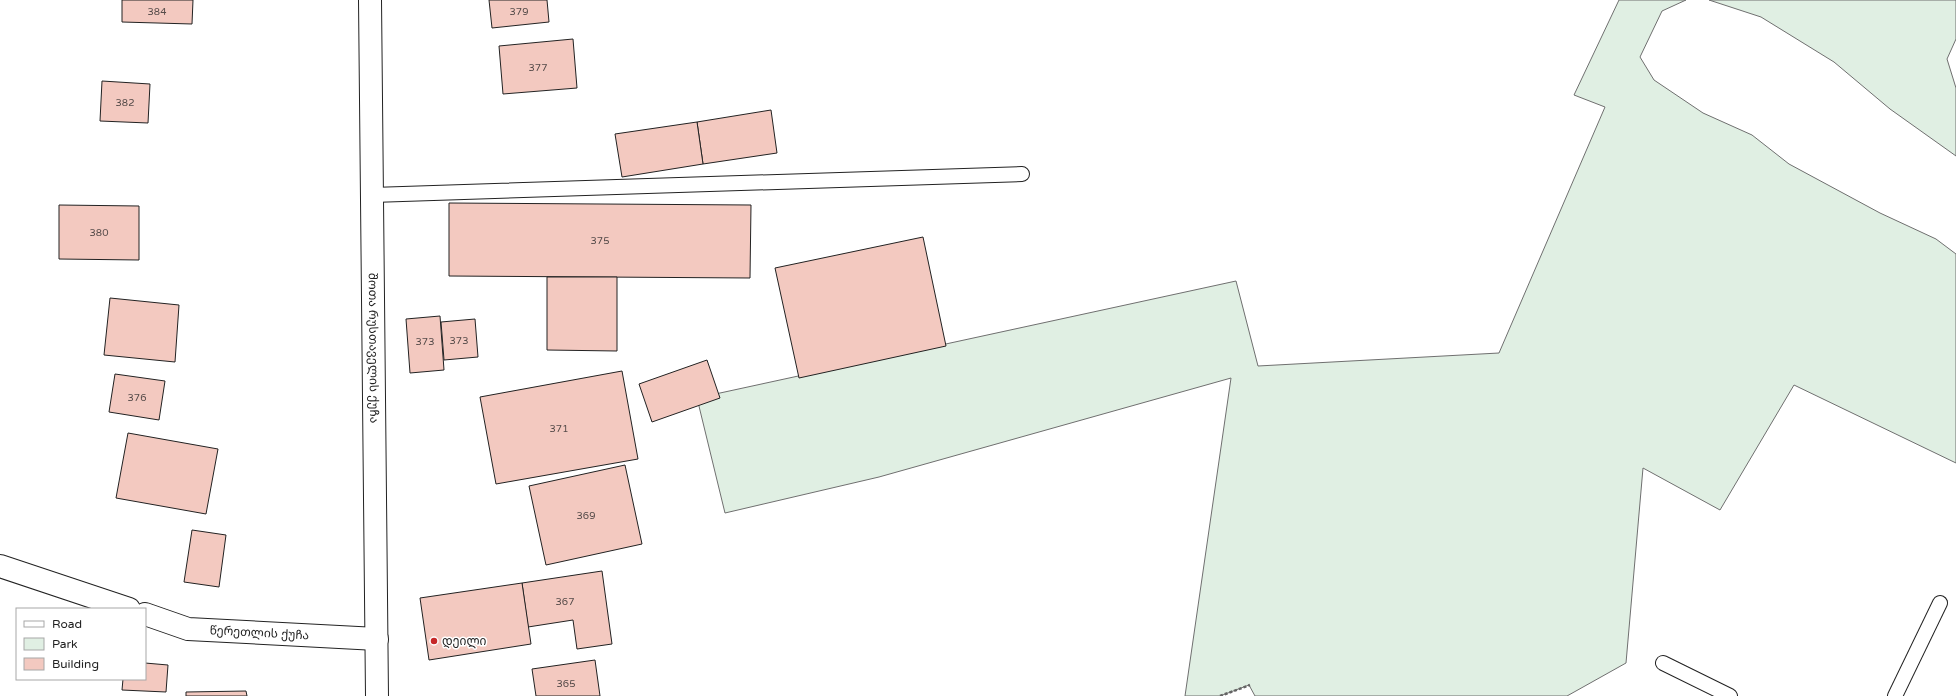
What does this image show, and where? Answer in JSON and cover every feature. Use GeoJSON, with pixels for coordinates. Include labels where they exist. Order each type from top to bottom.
{"type":"FeatureCollection","features":[{"type":"Feature","properties":{"kind":"main road","name":"შოთა რუსთაველის ქუჩა"},"geometry":{"type":"LineString","coordinates":[[370,0],[377,696]]}},
{"type":"Feature","properties":{"kind":"main road"},"geometry":{"type":"LineString","coordinates":[[0,566],[126,608]]}},
{"type":"Feature","properties":{"kind":"main road","name":"წერეთლის ქუჩა"},"geometry":{"type":"LineString","coordinates":[[146,614],[188,628],[377,639]]}},
{"type":"Feature","properties":{"kind":"lane"},"geometry":{"type":"LineString","coordinates":[[372,196],[1022,174]]}},
{"type":"Feature","properties":{"kind":"lane"},"geometry":{"type":"LineString","coordinates":[[1895,696],[1940,603]]}},
{"type":"Feature","properties":{"kind":"lane"},"geometry":{"type":"LineString","coordinates":[[1663,663],[1730,696]]}},
{"type":"Feature","properties":{"kind":"path"},"geometry":{"type":"LineString","coordinates":[[1220,696],[1250,685]]}},
{"type":"Feature","properties":{"kind":"green space"},"geometry":{"type":"Polygon","coordinates":[[[1619,0],[1686,0],[1662,11],[1640,57],[1654,80],[1703,113],[1752,135],[1789,164],[1880,213],[1936,239],[1956,254],[1956,463],[1794,385],[1720,510],[1643,468],[1626,663],[1567,696],[1255,696],[1249,685],[1220,696],[1185,696],[1231,378],[879,477],[725,513],[697,398],[1236,281],[1258,366],[1499,353],[1605,107],[1574,95],[1619,0]]]}},
{"type":"Feature","properties":{"kind":"green space"},"geometry":{"type":"Polygon","coordinates":[[[1709,0],[1956,0],[1956,39],[1947,59],[1956,88],[1956,156],[1890,109],[1834,62],[1761,17],[1709,0]]]}},
{"type":"Feature","properties":{"kind":"building"},"geometry":{"type":"Polygon","coordinates":[[[122,0],[193,0],[192,24],[122,22],[122,0]]]}},
{"type":"Feature","properties":{"kind":"building"},"geometry":{"type":"Polygon","coordinates":[[[489,0],[547,0],[549,22],[492,28],[489,0]]]}},
{"type":"Feature","properties":{"kind":"building"},"geometry":{"type":"Polygon","coordinates":[[[573,39],[577,88],[503,94],[499,46],[573,39]]]}},
{"type":"Feature","properties":{"kind":"building"},"geometry":{"type":"Polygon","coordinates":[[[102,81],[150,84],[148,123],[100,121],[102,81]]]}},
{"type":"Feature","properties":{"kind":"building"},"geometry":{"type":"Polygon","coordinates":[[[771,110],[777,153],[703,164],[697,122],[771,110]]]}},
{"type":"Feature","properties":{"kind":"building"},"geometry":{"type":"Polygon","coordinates":[[[697,122],[703,164],[622,177],[615,134],[697,122]]]}},
{"type":"Feature","properties":{"kind":"building"},"geometry":{"type":"Polygon","coordinates":[[[449,203],[751,205],[750,278],[449,276],[449,203]]]}},
{"type":"Feature","properties":{"kind":"building"},"geometry":{"type":"Polygon","coordinates":[[[59,205],[139,206],[139,260],[59,259],[59,205]]]}},
{"type":"Feature","properties":{"kind":"building"},"geometry":{"type":"Polygon","coordinates":[[[923,237],[946,346],[799,378],[775,268],[923,237]]]}},
{"type":"Feature","properties":{"kind":"building"},"geometry":{"type":"Polygon","coordinates":[[[547,277],[617,277],[617,351],[547,350],[547,277]]]}},
{"type":"Feature","properties":{"kind":"building"},"geometry":{"type":"Polygon","coordinates":[[[110,298],[179,305],[175,362],[104,355],[110,298]]]}},
{"type":"Feature","properties":{"kind":"building"},"geometry":{"type":"Polygon","coordinates":[[[440,316],[444,370],[410,373],[406,319],[440,316]]]}},
{"type":"Feature","properties":{"kind":"building"},"geometry":{"type":"Polygon","coordinates":[[[475,319],[478,357],[444,360],[441,322],[475,319]]]}},
{"type":"Feature","properties":{"kind":"building"},"geometry":{"type":"Polygon","coordinates":[[[707,360],[720,398],[652,422],[639,384],[707,360]]]}},
{"type":"Feature","properties":{"kind":"building"},"geometry":{"type":"Polygon","coordinates":[[[622,371],[638,459],[496,484],[480,397],[622,371]]]}},
{"type":"Feature","properties":{"kind":"building"},"geometry":{"type":"Polygon","coordinates":[[[115,374],[165,381],[159,420],[109,412],[115,374]]]}},
{"type":"Feature","properties":{"kind":"building"},"geometry":{"type":"Polygon","coordinates":[[[128,433],[218,449],[206,514],[116,498],[128,433]]]}},
{"type":"Feature","properties":{"kind":"building"},"geometry":{"type":"Polygon","coordinates":[[[625,465],[642,544],[546,565],[529,486],[625,465]]]}},
{"type":"Feature","properties":{"kind":"building"},"geometry":{"type":"Polygon","coordinates":[[[192,530],[226,535],[219,587],[184,582],[192,530]]]}},
{"type":"Feature","properties":{"kind":"building"},"geometry":{"type":"Polygon","coordinates":[[[602,571],[612,644],[577,649],[573,620],[528,627],[522,583],[602,571]]]}},
{"type":"Feature","properties":{"kind":"building"},"geometry":{"type":"Polygon","coordinates":[[[522,583],[531,644],[429,660],[420,598],[522,583]]]}},
{"type":"Feature","properties":{"kind":"building"},"geometry":{"type":"Polygon","coordinates":[[[595,660],[600,696],[536,696],[532,669],[595,660]]]}},
{"type":"Feature","properties":{"kind":"building"},"geometry":{"type":"Polygon","coordinates":[[[146,663],[168,665],[166,692],[122,690],[123,680],[146,680],[146,663]]]}},
{"type":"Feature","properties":{"kind":"building"},"geometry":{"type":"Polygon","coordinates":[[[246,691],[247,696],[186,696],[186,692],[246,691]]]}},
{"type":"Feature","properties":{"kind":"place","name":"დეილი"},"geometry":{"type":"Point","coordinates":[434,641]}}]}
